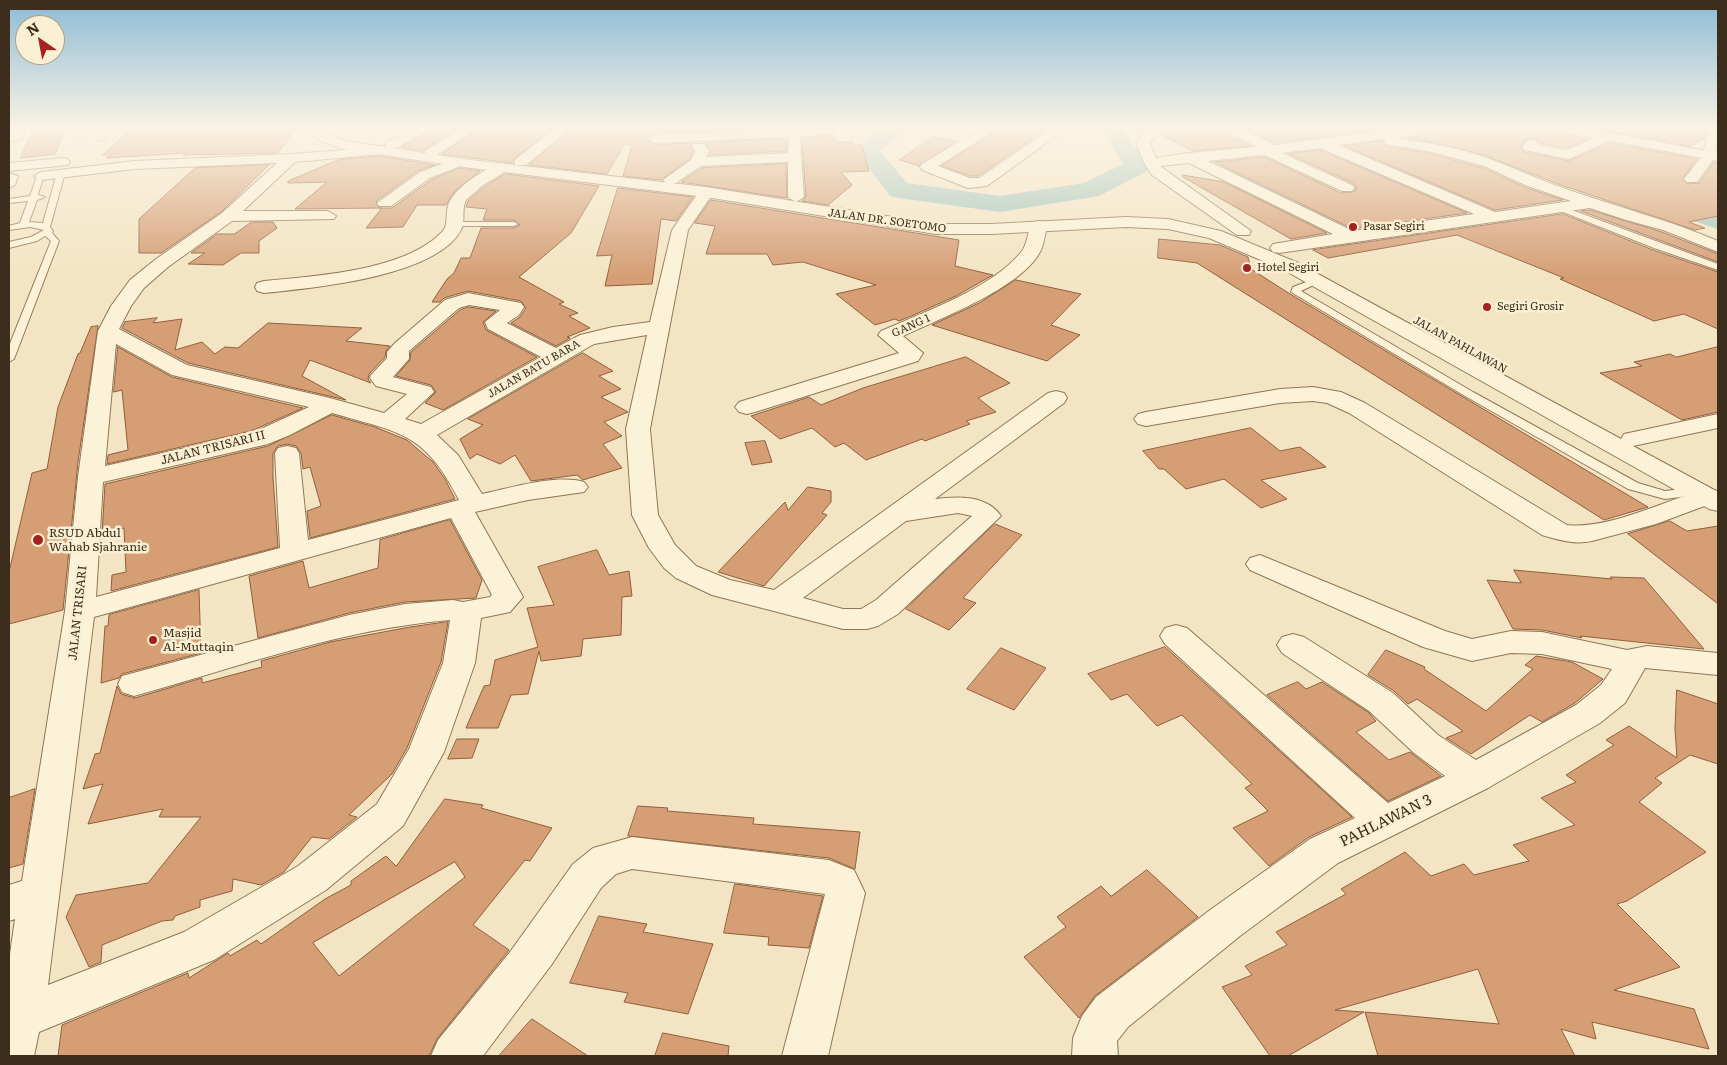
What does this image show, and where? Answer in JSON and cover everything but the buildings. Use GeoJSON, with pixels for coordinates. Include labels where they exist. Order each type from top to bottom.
{"type":"FeatureCollection","features":[{"type":"Feature","properties":{"kind":"street","name":"JALAN TRISARI"},"geometry":{"type":"LineString","coordinates":[[11,1056],[20,1018],[24,897],[80,611],[91,477],[108,331],[121,306],[137,284],[162,263],[228,216],[270,178]]}},
{"type":"Feature","properties":{"kind":"street"},"geometry":{"type":"LineString","coordinates":[[385,203],[422,178]]}},
{"type":"Feature","properties":{"kind":"street"},"geometry":{"type":"LineString","coordinates":[[264,287],[363,275],[391,267],[441,241],[450,233],[455,224],[456,205],[460,197],[487,178]]}},
{"type":"Feature","properties":{"kind":"street","name":"JALAN DR. SOETOMO"},"geometry":{"type":"LineString","coordinates":[[599,178],[706,192],[936,229],[973,230],[1137,222],[1169,224],[1195,218]]}},
{"type":"Feature","properties":{"kind":"street","name":"JALAN DR. SOETOMO"},"geometry":{"type":"LineString","coordinates":[[645,178],[796,196],[965,221],[1007,220],[1162,208]]}},
{"type":"Feature","properties":{"kind":"street"},"geometry":{"type":"LineString","coordinates":[[671,180],[674,178]]}},
{"type":"Feature","properties":{"kind":"street"},"geometry":{"type":"LineString","coordinates":[[796,178],[796,196]]}},
{"type":"Feature","properties":{"kind":"street"},"geometry":{"type":"LineString","coordinates":[[954,178],[968,183],[984,182],[990,178]]}},
{"type":"Feature","properties":{"kind":"street"},"geometry":{"type":"LineString","coordinates":[[1165,178],[1244,231]]}},
{"type":"Feature","properties":{"kind":"street"},"geometry":{"type":"LineString","coordinates":[[1231,178],[1351,236]]}},
{"type":"Feature","properties":{"kind":"street"},"geometry":{"type":"LineString","coordinates":[[1326,178],[1347,188]]}},
{"type":"Feature","properties":{"kind":"street"},"geometry":{"type":"LineString","coordinates":[[1402,178],[1494,217]]}},
{"type":"Feature","properties":{"kind":"street"},"geometry":{"type":"LineString","coordinates":[[1521,178],[1640,220],[1668,226],[1718,247]]}},
{"type":"Feature","properties":{"kind":"street"},"geometry":{"type":"LineString","coordinates":[[706,192],[680,230],[638,428],[645,515],[663,548],[674,562],[686,572],[722,588],[844,619],[867,618],[887,607],[988,516],[984,509],[972,506],[923,508],[894,516]]}},
{"type":"Feature","properties":{"kind":"street"},"geometry":{"type":"LineString","coordinates":[[1280,248],[1351,236],[1622,200]]}},
{"type":"Feature","properties":{"kind":"street"},"geometry":{"type":"LineString","coordinates":[[228,216],[328,216]]}},
{"type":"Feature","properties":{"kind":"street","name":"JALAN PAHLAWAN"},"geometry":{"type":"LineString","coordinates":[[1195,218],[1244,231],[1342,279],[1633,439],[1710,495]]}},
{"type":"Feature","properties":{"kind":"street","name":"JALAN PAHLAWAN"},"geometry":{"type":"LineString","coordinates":[[1195,218],[1318,281],[1710,495]]}},
{"type":"Feature","properties":{"kind":"street","name":"GANG 1"},"geometry":{"type":"LineString","coordinates":[[747,407],[910,356],[912,353],[910,351],[888,335],[974,297],[1016,268],[1032,251],[1038,226]]}},
{"type":"Feature","properties":{"kind":"street"},"geometry":{"type":"LineString","coordinates":[[389,421],[423,392],[384,381],[381,378],[382,375],[398,359],[398,352],[402,346],[452,304],[461,300],[508,304],[514,309],[495,322],[495,325],[556,356]]}},
{"type":"Feature","properties":{"kind":"street","name":"JALAN BATU BARA"},"geometry":{"type":"LineString","coordinates":[[422,434],[556,356],[594,337],[659,327]]}},
{"type":"Feature","properties":{"kind":"street"},"geometry":{"type":"LineString","coordinates":[[108,331],[180,370],[389,421],[422,434],[450,460],[467,506],[508,597],[499,605],[463,612],[453,610],[404,614],[349,625],[134,684]]}},
{"type":"Feature","properties":{"kind":"street"},"geometry":{"type":"LineString","coordinates":[[1146,419],[1280,396],[1313,394],[1333,397],[1357,408],[1552,529],[1573,535],[1646,518],[1710,495]]}},
{"type":"Feature","properties":{"kind":"street"},"geometry":{"type":"LineString","coordinates":[[779,601],[1056,398]]}},
{"type":"Feature","properties":{"kind":"street","name":"JALAN TRISARI II"},"geometry":{"type":"LineString","coordinates":[[91,477],[259,439],[282,430],[330,406]]}},
{"type":"Feature","properties":{"kind":"street"},"geometry":{"type":"LineString","coordinates":[[1633,439],[1718,421]]}},
{"type":"Feature","properties":{"kind":"street"},"geometry":{"type":"LineString","coordinates":[[287,453],[295,554]]}},
{"type":"Feature","properties":{"kind":"street"},"geometry":{"type":"LineString","coordinates":[[80,611],[467,506],[536,491],[575,487]]}},
{"type":"Feature","properties":{"kind":"street"},"geometry":{"type":"LineString","coordinates":[[1260,564],[1434,639],[1462,648],[1480,650],[1519,642],[1542,643],[1631,662],[1647,657],[1718,664]]}},
{"type":"Feature","properties":{"kind":"street"},"geometry":{"type":"LineString","coordinates":[[20,1018],[199,946],[312,878],[390,815],[426,752],[459,663],[466,617],[463,612]]}},
{"type":"Feature","properties":{"kind":"street"},"geometry":{"type":"LineString","coordinates":[[1176,636],[1384,822]]}},
{"type":"Feature","properties":{"kind":"street"},"geometry":{"type":"LineString","coordinates":[[1293,645],[1381,702],[1422,741],[1475,778]]}},
{"type":"Feature","properties":{"kind":"street","name":"PAHLAWAN 3"},"geometry":{"type":"LineString","coordinates":[[1094,1056],[1095,1036],[1112,1012],[1225,923],[1299,868],[1343,841],[1475,778],[1599,706],[1613,694],[1631,662]]}},
{"type":"Feature","properties":{"kind":"street"},"geometry":{"type":"LineString","coordinates":[[454,1056],[493,1010],[549,934],[589,874],[600,864],[613,857],[632,853],[829,877],[840,882],[845,893],[806,1056]]}},
{"type":"Feature","properties":{"kind":"lane"},"geometry":{"type":"LineString","coordinates":[[24,225],[42,178]]}},
{"type":"Feature","properties":{"kind":"lane"},"geometry":{"type":"LineString","coordinates":[[9,245],[34,239],[46,230],[54,195],[60,178]]}},
{"type":"Feature","properties":{"kind":"lane"},"geometry":{"type":"LineString","coordinates":[[9,201],[54,195]]}},
{"type":"Feature","properties":{"kind":"lane"},"geometry":{"type":"LineString","coordinates":[[1561,208],[1657,246],[1718,267]]}},
{"type":"Feature","properties":{"kind":"lane"},"geometry":{"type":"LineString","coordinates":[[455,224],[514,224]]}},
{"type":"Feature","properties":{"kind":"lane"},"geometry":{"type":"LineString","coordinates":[[9,228],[24,225],[46,230],[55,241],[9,359]]}},
{"type":"Feature","properties":{"kind":"waterway"},"geometry":{"type":"LineString","coordinates":[[889,178],[899,190],[1000,204],[1090,190],[1115,178]]}},
{"type":"Feature","properties":{"kind":"waterway"},"geometry":{"type":"LineString","coordinates":[[1648,197],[1718,221]]}},
{"type":"Feature","properties":{"kind":"place","name":"Pasar Segiri"},"geometry":{"type":"Point","coordinates":[1353,227]}},
{"type":"Feature","properties":{"kind":"place","name":"Hotel Segiri"},"geometry":{"type":"Point","coordinates":[1247,268]}},
{"type":"Feature","properties":{"kind":"place","name":"Segiri Grosir"},"geometry":{"type":"Point","coordinates":[1487,307]}},
{"type":"Feature","properties":{"kind":"place","name":"RSUD Abdul Wahab Sjahranie"},"geometry":{"type":"Point","coordinates":[38,540]}},
{"type":"Feature","properties":{"kind":"place","name":"Masjid Al-Muttaqin"},"geometry":{"type":"Point","coordinates":[153,640]}}]}
